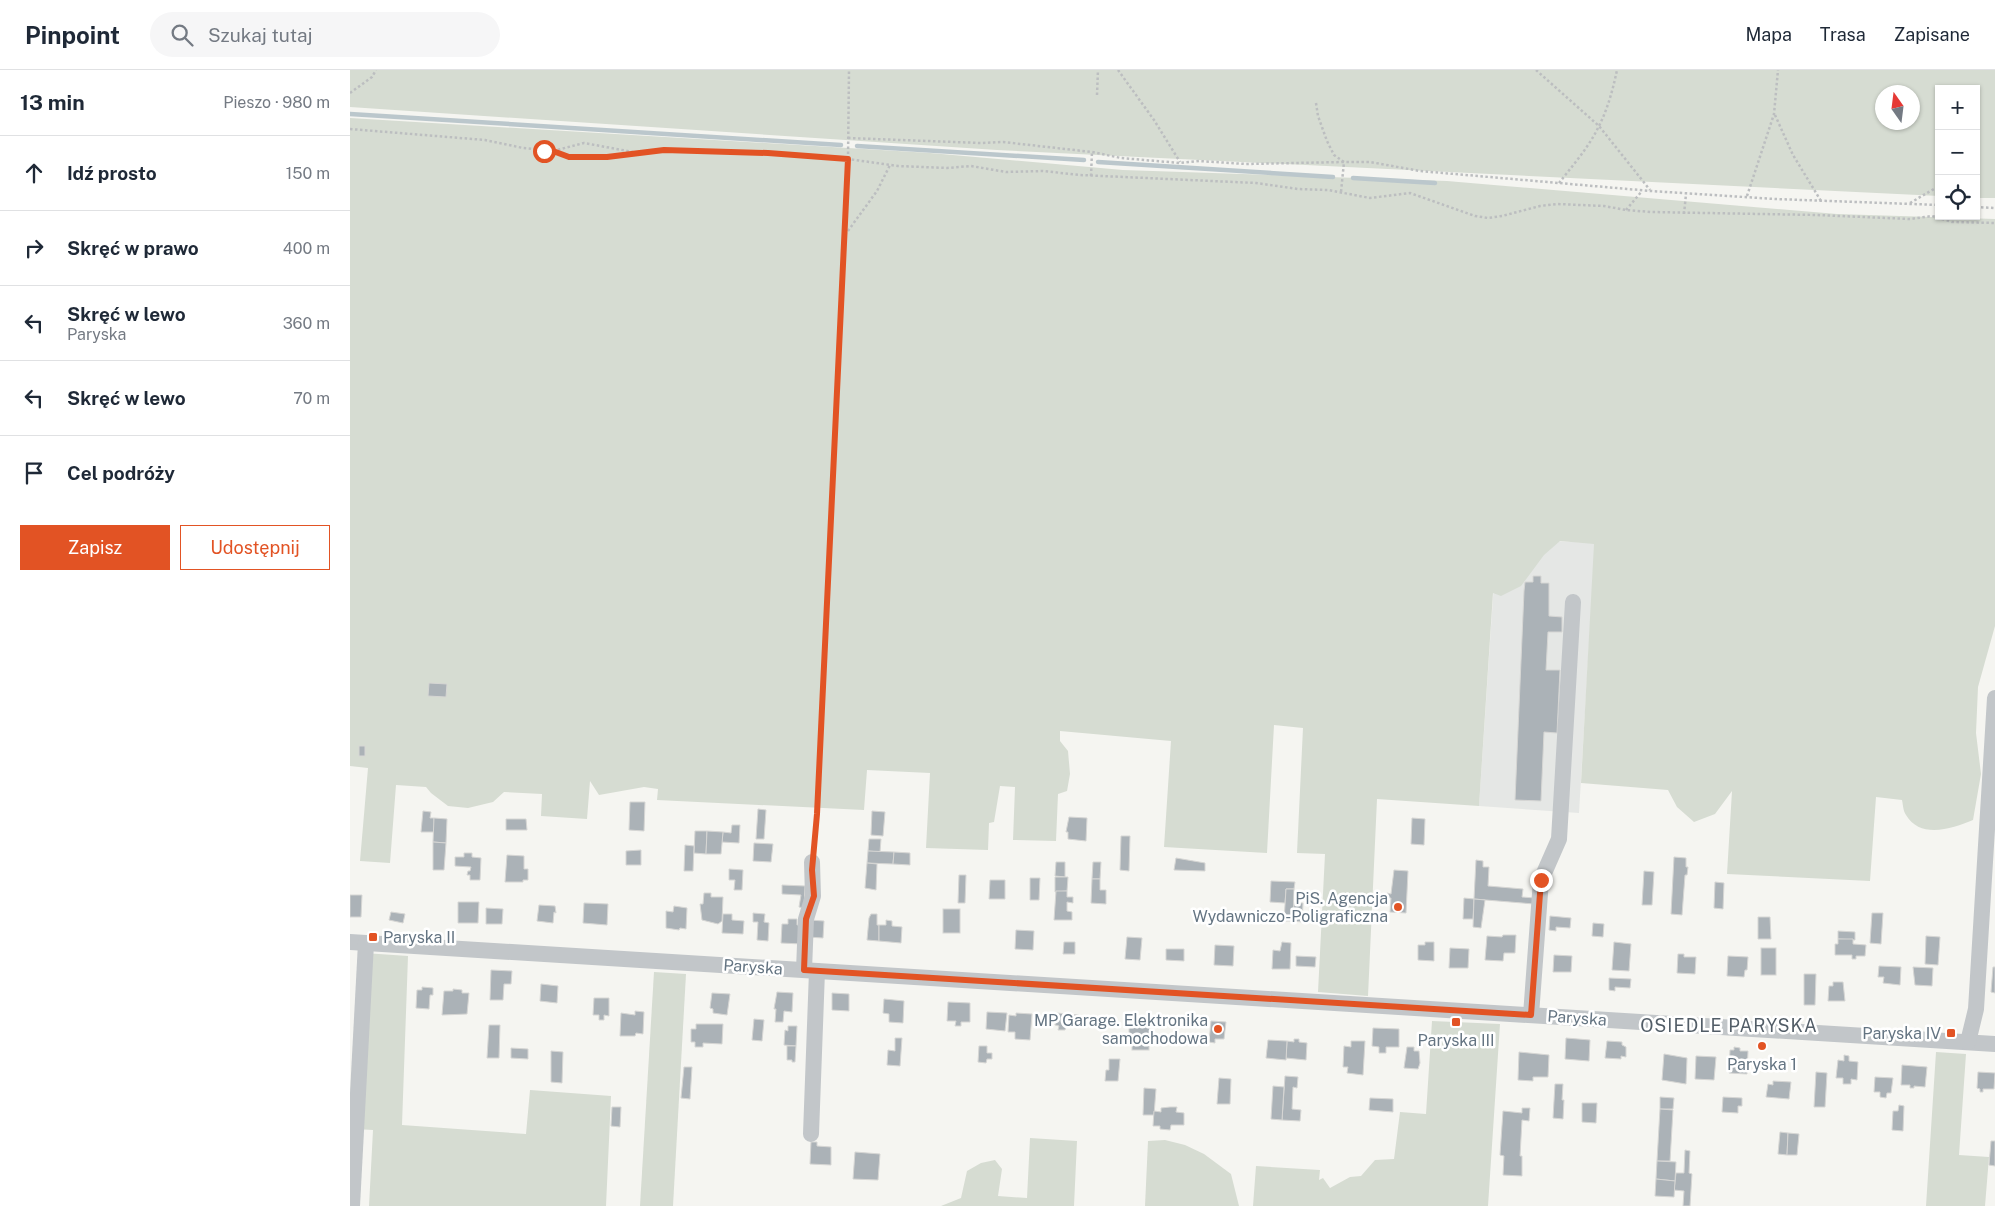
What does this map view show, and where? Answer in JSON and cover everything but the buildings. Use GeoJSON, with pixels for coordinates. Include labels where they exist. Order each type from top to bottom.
{"type":"FeatureCollection","features":[{"type":"Feature","properties":{"kind":"street"},"geometry":{"type":"LineString","coordinates":[[1531,1015],[1541,880],[1559,839],[1573,602]]}},
{"type":"Feature","properties":{"kind":"street"},"geometry":{"type":"LineString","coordinates":[[1968,1042],[1976,1009],[1995,698]]}},
{"type":"Feature","properties":{"kind":"street"},"geometry":{"type":"LineString","coordinates":[[811,1134],[810,970],[806,919],[814,896],[812,862]]}},
{"type":"Feature","properties":{"kind":"street"},"geometry":{"type":"LineString","coordinates":[[352,1206],[358,942]]}},
{"type":"Feature","properties":{"kind":"street","name":"Paryska"},"geometry":{"type":"LineString","coordinates":[[358,942],[1995,1044]]}},
{"type":"Feature","properties":{"kind":"path"},"geometry":{"type":"LineString","coordinates":[[350,93],[372,77],[376,70]]}},
{"type":"Feature","properties":{"kind":"path"},"geometry":{"type":"LineString","coordinates":[[812,862],[817,814],[848,159],[849,70]]}},
{"type":"Feature","properties":{"kind":"path"},"geometry":{"type":"LineString","coordinates":[[1097,95],[1098,70]]}},
{"type":"Feature","properties":{"kind":"path"},"geometry":{"type":"LineString","coordinates":[[1118,70],[1154,120],[1180,163]]}},
{"type":"Feature","properties":{"kind":"path"},"geometry":{"type":"LineString","coordinates":[[1536,70],[1599,126],[1651,191]]}},
{"type":"Feature","properties":{"kind":"path"},"geometry":{"type":"LineString","coordinates":[[1559,183],[1586,148],[1599,126],[1612,91],[1617,70]]}},
{"type":"Feature","properties":{"kind":"path"},"geometry":{"type":"LineString","coordinates":[[1747,197],[1774,114],[1778,70]]}},
{"type":"Feature","properties":{"kind":"path"},"geometry":{"type":"LineString","coordinates":[[1316,103],[1318,116],[1327,141],[1334,155],[1344,162]]}},
{"type":"Feature","properties":{"kind":"path"},"geometry":{"type":"LineString","coordinates":[[1774,114],[1792,155],[1821,201]]}},
{"type":"Feature","properties":{"kind":"path"},"geometry":{"type":"LineString","coordinates":[[350,129],[485,140],[523,148],[553,151],[569,157],[607,157],[664,150],[768,153],[848,159],[890,165],[947,168],[971,166],[1006,172],[1043,171],[1091,176],[1256,183],[1341,192],[1370,198],[1410,193],[1475,216],[1488,218],[1556,204],[1604,206],[1626,210],[1684,214],[1817,215],[1910,219],[1932,216],[1952,222],[1995,223]]}},
{"type":"Feature","properties":{"kind":"path"},"geometry":{"type":"LineString","coordinates":[[848,138],[972,143],[1003,142],[1092,152],[1121,158],[1180,163],[1199,161],[1246,164],[1370,162],[1420,171],[1686,194],[1935,205]]}},
{"type":"Feature","properties":{"kind":"path"},"geometry":{"type":"LineString","coordinates":[[553,151],[584,143],[637,152]]}},
{"type":"Feature","properties":{"kind":"path"},"geometry":{"type":"LineString","coordinates":[[1091,176],[1092,152]]}},
{"type":"Feature","properties":{"kind":"path"},"geometry":{"type":"LineString","coordinates":[[1341,192],[1344,162]]}},
{"type":"Feature","properties":{"kind":"path"},"geometry":{"type":"LineString","coordinates":[[844,235],[877,192],[890,165]]}},
{"type":"Feature","properties":{"kind":"path"},"geometry":{"type":"LineString","coordinates":[[1908,204],[1935,188]]}},
{"type":"Feature","properties":{"kind":"path"},"geometry":{"type":"LineString","coordinates":[[1626,210],[1642,190]]}},
{"type":"Feature","properties":{"kind":"path"},"geometry":{"type":"LineString","coordinates":[[1684,214],[1686,194]]}},
{"type":"Feature","properties":{"kind":"path"},"geometry":{"type":"LineString","coordinates":[[1980,207],[1995,208]]}},
{"type":"Feature","properties":{"kind":"shaded area"},"geometry":{"type":"Polygon","coordinates":[[[350,70],[1995,70],[1995,198],[1980,198],[1980,85],[1935,85],[1935,196],[997,150],[350,107],[350,70]]]}},
{"type":"Feature","properties":{"kind":"shaded area"},"geometry":{"type":"Polygon","coordinates":[[[350,118],[930,153],[1123,170],[1447,181],[1837,214],[1935,217],[1935,220],[1995,219],[1995,626],[1978,687],[1976,733],[1981,774],[1973,820],[1946,829],[1928,830],[1912,822],[1905,813],[1902,800],[1876,797],[1870,881],[1727,874],[1732,791],[1715,814],[1694,822],[1677,807],[1668,790],[1581,783],[1594,544],[1560,541],[1544,555],[1521,586],[1501,596],[1493,593],[1479,806],[1377,799],[1368,996],[1318,992],[1325,854],[1297,853],[1303,728],[1274,725],[1267,853],[1164,847],[1171,741],[1060,731],[1060,741],[1068,751],[1070,774],[1067,791],[1058,794],[1056,841],[1013,840],[1015,787],[1000,786],[994,822],[989,823],[988,850],[926,848],[930,773],[867,770],[864,810],[657,800],[658,789],[644,787],[599,795],[590,781],[587,819],[541,816],[542,794],[504,792],[493,802],[468,808],[448,806],[426,787],[396,785],[390,863],[360,861],[368,768],[350,766],[350,118]]]}},
{"type":"Feature","properties":{"kind":"shaded area"},"geometry":{"type":"Polygon","coordinates":[[[1497,538],[1595,543],[1579,813],[1479,806],[1497,538]]]}},
{"type":"Feature","properties":{"kind":"shaded area"},"geometry":{"type":"Polygon","coordinates":[[[364,953],[408,956],[402,1125],[526,1134],[530,1090],[611,1096],[606,1206],[369,1206],[373,1130],[355,1129],[364,953]]]}},
{"type":"Feature","properties":{"kind":"shaded area"},"geometry":{"type":"Polygon","coordinates":[[[654,972],[686,974],[673,1206],[640,1206],[654,972]]]}},
{"type":"Feature","properties":{"kind":"shaded area"},"geometry":{"type":"Polygon","coordinates":[[[1432,1021],[1500,1024],[1488,1206],[1253,1206],[1256,1166],[1320,1170],[1319,1180],[1323,1178],[1330,1188],[1350,1177],[1361,1176],[1375,1160],[1394,1159],[1400,1112],[1426,1114],[1432,1021]]]}},
{"type":"Feature","properties":{"kind":"shaded area"},"geometry":{"type":"Polygon","coordinates":[[[1936,1052],[1966,1054],[1959,1155],[1989,1157],[1985,1206],[1926,1206],[1936,1052]]]}},
{"type":"Feature","properties":{"kind":"shaded area"},"geometry":{"type":"Polygon","coordinates":[[[1030,1138],[1077,1141],[1074,1206],[941,1206],[961,1198],[967,1171],[981,1163],[995,1160],[1002,1169],[998,1196],[1027,1198],[1030,1138]]]}},
{"type":"Feature","properties":{"kind":"shaded area"},"geometry":{"type":"Polygon","coordinates":[[[1165,1140],[1185,1145],[1204,1154],[1231,1174],[1239,1206],[1145,1206],[1148,1141],[1165,1140]]]}},
{"type":"Feature","properties":{"kind":"waterway"},"geometry":{"type":"LineString","coordinates":[[350,114],[841,145]]}},
{"type":"Feature","properties":{"kind":"waterway"},"geometry":{"type":"LineString","coordinates":[[857,146],[1084,160]]}},
{"type":"Feature","properties":{"kind":"waterway"},"geometry":{"type":"LineString","coordinates":[[1098,162],[1333,177]]}},
{"type":"Feature","properties":{"kind":"waterway"},"geometry":{"type":"LineString","coordinates":[[1353,178],[1435,183]]}},
{"type":"Feature","properties":{"kind":"place","name":"PiS. Agencja Wydawniczo-Poligraficzna"},"geometry":{"type":"Point","coordinates":[1398,907]}},
{"type":"Feature","properties":{"kind":"place","name":"Paryska II"},"geometry":{"type":"Point","coordinates":[373,937]}},
{"type":"Feature","properties":{"kind":"place","name":"Paryska III"},"geometry":{"type":"Point","coordinates":[1456,1022]}},
{"type":"Feature","properties":{"kind":"place","name":"MP Garage. Elektronika samochodowa"},"geometry":{"type":"Point","coordinates":[1218,1029]}},
{"type":"Feature","properties":{"kind":"place","name":"Paryska IV"},"geometry":{"type":"Point","coordinates":[1951,1033]}},
{"type":"Feature","properties":{"kind":"place","name":"Paryska 1"},"geometry":{"type":"Point","coordinates":[1762,1046]}},
{"type":"Feature","properties":{"kind":"district","name":"OSIEDLE PARYSKA"},"geometry":{"type":"Point","coordinates":[1729,1025]}},
{"type":"Feature","properties":{"kind":"route"},"geometry":{"type":"LineString","coordinates":[[544,151],[553,151],[569,157],[607,157],[664,150],[768,153],[848,159],[817,814],[812,870],[814,896],[806,919],[804,970],[1531,1015],[1541,880]]}}]}
